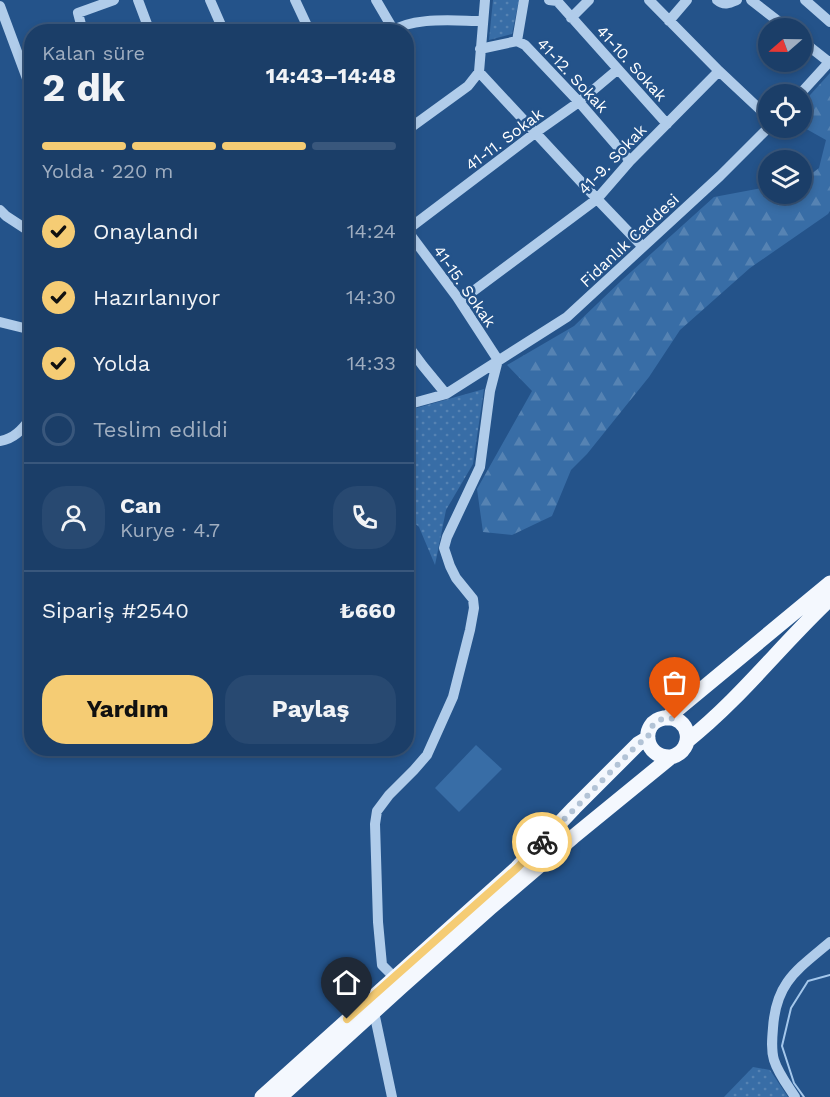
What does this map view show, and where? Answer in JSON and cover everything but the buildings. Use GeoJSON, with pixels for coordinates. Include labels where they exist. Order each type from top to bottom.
{"type":"FeatureCollection","features":[{"type":"Feature","properties":{"kind":"main road"},"geometry":{"type":"LineString","coordinates":[[667,718],[830,583]]}},
{"type":"Feature","properties":{"kind":"main road"},"geometry":{"type":"LineString","coordinates":[[687,741],[727,706],[830,599]]}},
{"type":"Feature","properties":{"kind":"main road"},"geometry":{"type":"LineString","coordinates":[[280,1097],[565,844],[671,757],[682,752],[687,741],[683,724],[677,720],[661,719],[653,724],[648,738],[651,748],[656,753],[662,757],[671,757]]}},
{"type":"Feature","properties":{"kind":"main road"},"geometry":{"type":"LineString","coordinates":[[261,1097],[517,868],[638,744],[648,738]]}},
{"type":"Feature","properties":{"kind":"street"},"geometry":{"type":"LineString","coordinates":[[81,24],[78,14],[114,0]]}},
{"type":"Feature","properties":{"kind":"street"},"geometry":{"type":"LineString","coordinates":[[138,0],[147,24]]}},
{"type":"Feature","properties":{"kind":"street"},"geometry":{"type":"LineString","coordinates":[[210,0],[220,24]]}},
{"type":"Feature","properties":{"kind":"street"},"geometry":{"type":"LineString","coordinates":[[295,0],[306,24]]}},
{"type":"Feature","properties":{"kind":"street"},"geometry":{"type":"LineString","coordinates":[[376,0],[389,24]]}},
{"type":"Feature","properties":{"kind":"street"},"geometry":{"type":"LineString","coordinates":[[414,125],[468,86],[479,72],[485,0]]}},
{"type":"Feature","properties":{"kind":"street"},"geometry":{"type":"LineString","coordinates":[[517,41],[524,0]]}},
{"type":"Feature","properties":{"kind":"street","name":"41-10. Sokak"},"geometry":{"type":"LineString","coordinates":[[549,0],[556,2],[667,124]]}},
{"type":"Feature","properties":{"kind":"street"},"geometry":{"type":"LineString","coordinates":[[571,18],[589,0]]}},
{"type":"Feature","properties":{"kind":"street"},"geometry":{"type":"LineString","coordinates":[[649,0],[758,108]]}},
{"type":"Feature","properties":{"kind":"street"},"geometry":{"type":"LineString","coordinates":[[669,21],[687,0]]}},
{"type":"Feature","properties":{"kind":"street"},"geometry":{"type":"LineString","coordinates":[[717,0],[728,4],[737,0]]}},
{"type":"Feature","properties":{"kind":"street"},"geometry":{"type":"LineString","coordinates":[[752,0],[774,18]]}},
{"type":"Feature","properties":{"kind":"street"},"geometry":{"type":"LineString","coordinates":[[805,0],[830,22]]}},
{"type":"Feature","properties":{"kind":"street"},"geometry":{"type":"LineString","coordinates":[[0,6],[24,70]]}},
{"type":"Feature","properties":{"kind":"street"},"geometry":{"type":"LineString","coordinates":[[410,24],[430,21],[483,21]]}},
{"type":"Feature","properties":{"kind":"street","name":"41-12. Sokak"},"geometry":{"type":"LineString","coordinates":[[480,49],[517,41],[525,45],[630,161]]}},
{"type":"Feature","properties":{"kind":"street"},"geometry":{"type":"LineString","coordinates":[[809,84],[830,62],[812,48]]}},
{"type":"Feature","properties":{"kind":"street","name":"41-11. Sokak"},"geometry":{"type":"LineString","coordinates":[[414,225],[579,102],[617,70]]}},
{"type":"Feature","properties":{"kind":"street","name":"41-9. Sokak"},"geometry":{"type":"LineString","coordinates":[[460,301],[597,199],[630,161],[719,71]]}},
{"type":"Feature","properties":{"kind":"street"},"geometry":{"type":"LineString","coordinates":[[479,72],[643,247]]}},
{"type":"Feature","properties":{"kind":"street","name":"Fidanlık Caddesi"},"geometry":{"type":"LineString","coordinates":[[414,403],[446,394],[567,317],[758,138]]}},
{"type":"Feature","properties":{"kind":"street"},"geometry":{"type":"LineString","coordinates":[[0,210],[24,226]]}},
{"type":"Feature","properties":{"kind":"street","name":"41-15. Sokak"},"geometry":{"type":"LineString","coordinates":[[414,239],[460,301],[498,360]]}},
{"type":"Feature","properties":{"kind":"street"},"geometry":{"type":"LineString","coordinates":[[0,322],[24,328]]}},
{"type":"Feature","properties":{"kind":"street"},"geometry":{"type":"LineString","coordinates":[[414,354],[446,394]]}},
{"type":"Feature","properties":{"kind":"street"},"geometry":{"type":"LineString","coordinates":[[394,977],[382,965],[378,922],[375,824],[377,811],[389,795],[428,755],[453,697],[470,630],[474,599],[456,578],[444,548],[480,467],[490,391],[498,360]]}},
{"type":"Feature","properties":{"kind":"street"},"geometry":{"type":"LineString","coordinates":[[0,441],[9,440],[24,427]]}},
{"type":"Feature","properties":{"kind":"street"},"geometry":{"type":"LineString","coordinates":[[795,1097],[774,1062],[772,1043],[776,1004],[781,990],[789,979],[830,942]]}},
{"type":"Feature","properties":{"kind":"street"},"geometry":{"type":"LineString","coordinates":[[374,1012],[392,1097]]}},
{"type":"Feature","properties":{"kind":"green space"},"geometry":{"type":"Polygon","coordinates":[[[493,0],[519,0],[512,34],[489,40],[493,0]]]}},
{"type":"Feature","properties":{"kind":"green space"},"geometry":{"type":"Polygon","coordinates":[[[830,73],[830,211],[828,214],[750,268],[680,330],[649,377],[587,454],[571,470],[552,516],[512,535],[483,532],[477,489],[532,391],[507,365],[574,326],[714,197],[758,189],[758,204],[812,204],[812,173],[819,168],[826,140],[812,132],[812,93],[830,73]]]}},
{"type":"Feature","properties":{"kind":"green space"},"geometry":{"type":"Polygon","coordinates":[[[484,389],[473,464],[446,510],[435,565],[419,527],[414,522],[414,409],[484,389]]]}},
{"type":"Feature","properties":{"kind":"green space"},"geometry":{"type":"Polygon","coordinates":[[[476,745],[502,769],[459,812],[435,788],[476,745]]]}},
{"type":"Feature","properties":{"kind":"green space"},"geometry":{"type":"Polygon","coordinates":[[[753,1067],[770,1070],[788,1097],[724,1097],[753,1067]]]}},
{"type":"Feature","properties":{"kind":"waterway"},"geometry":{"type":"LineString","coordinates":[[804,1097],[794,1083],[782,1046],[791,1008],[808,981],[830,975]]}},
{"type":"Feature","properties":{"kind":"way so far"},"geometry":{"type":"LineString","coordinates":[[542,842],[638,744],[648,738],[653,724],[663,718],[675,719]]}},
{"type":"Feature","properties":{"kind":"route"},"geometry":{"type":"LineString","coordinates":[[347,1019],[517,868],[542,842]]}}]}
